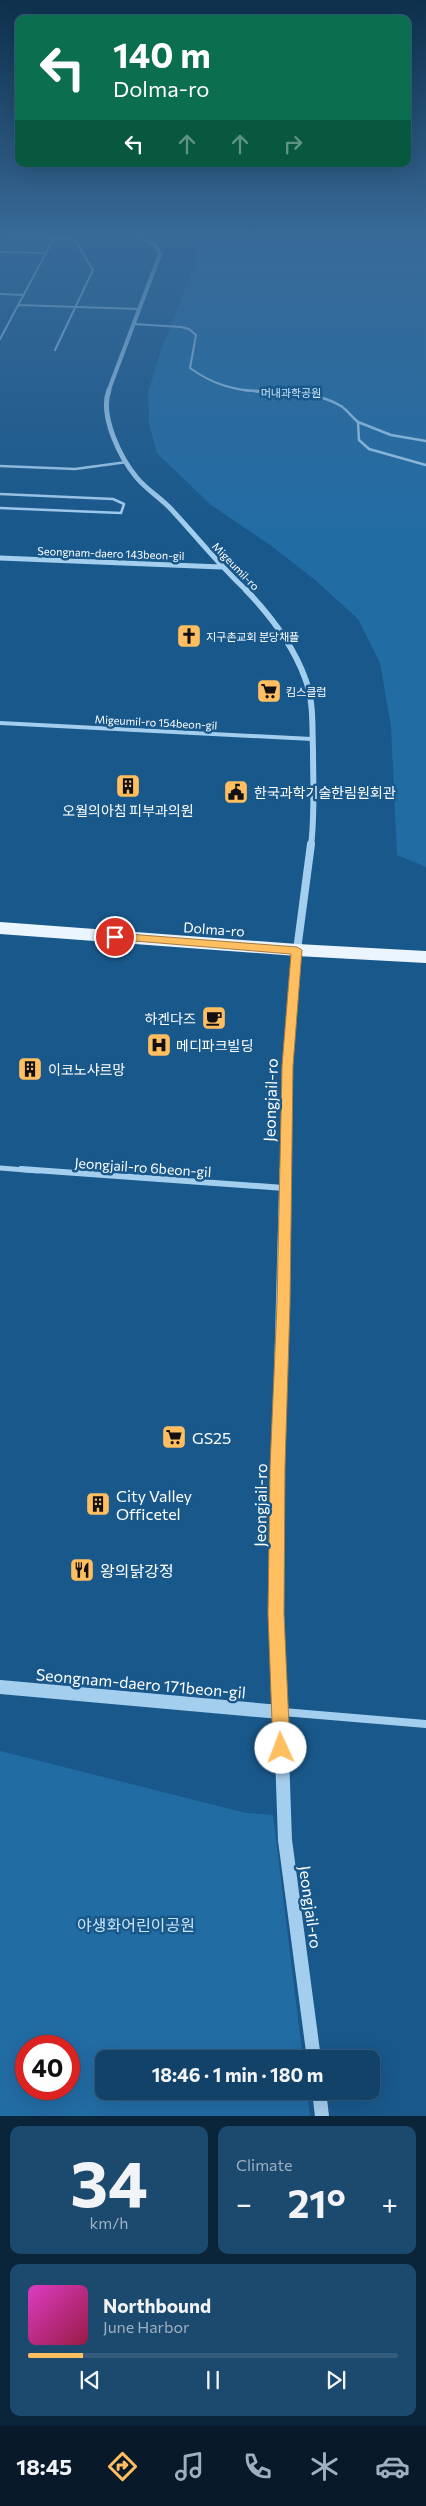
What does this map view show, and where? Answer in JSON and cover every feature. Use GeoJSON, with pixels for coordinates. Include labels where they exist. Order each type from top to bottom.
{"type":"FeatureCollection","features":[{"type":"Feature","properties":{"kind":"main road","name":"Dolma-ro"},"geometry":{"type":"LineString","coordinates":[[0,928],[297,950],[426,957]]}},
{"type":"Feature","properties":{"kind":"street","name":"Migeumil-ro"},"geometry":{"type":"LineString","coordinates":[[130,334],[106,397],[109,425],[115,443],[137,478],[170,508],[221,567],[252,597],[273,622],[293,652],[306,679],[312,705],[314,819],[297,950]]}},
{"type":"Feature","properties":{"kind":"street","name":"Seongnam-daero 143beon-gil"},"geometry":{"type":"LineString","coordinates":[[0,558],[221,567]]}},
{"type":"Feature","properties":{"kind":"street","name":"Migeumil-ro 154beon-gil"},"geometry":{"type":"LineString","coordinates":[[0,722],[312,739]]}},
{"type":"Feature","properties":{"kind":"street","name":"Jeongjail-ro"},"geometry":{"type":"LineString","coordinates":[[297,950],[287,1066],[283,1304],[277,1477],[276,1614],[284,1840],[313,2050]]}},
{"type":"Feature","properties":{"kind":"street","name":"Jeongjail-ro 6beon-gil"},"geometry":{"type":"LineString","coordinates":[[0,1168],[284,1188]]}},
{"type":"Feature","properties":{"kind":"street","name":"Seongnam-daero 171beon-gil"},"geometry":{"type":"LineString","coordinates":[[0,1687],[280,1712]]}},
{"type":"Feature","properties":{"kind":"street"},"geometry":{"type":"LineString","coordinates":[[280,1712],[426,1724]]}},
{"type":"Feature","properties":{"kind":"street"},"geometry":{"type":"LineString","coordinates":[[320,2100],[322,2116]]}},
{"type":"Feature","properties":{"kind":"lane"},"geometry":{"type":"LineString","coordinates":[[56,350],[63,334]]}},
{"type":"Feature","properties":{"kind":"lane"},"geometry":{"type":"LineString","coordinates":[[195,334],[196,335],[190,368],[199,376],[214,383],[254,392],[326,399],[341,406],[358,422],[391,435],[426,441]]}},
{"type":"Feature","properties":{"kind":"lane"},"geometry":{"type":"LineString","coordinates":[[358,422],[359,440],[369,449],[426,465]]}},
{"type":"Feature","properties":{"kind":"lane"},"geometry":{"type":"LineString","coordinates":[[0,466],[75,469],[127,462]]}},
{"type":"Feature","properties":{"kind":"lane"},"geometry":{"type":"LineString","coordinates":[[0,494],[113,498],[124,504],[121,513],[0,508]]}},
{"type":"Feature","properties":{"kind":"green space","name":"머내과학공원"},"geometry":{"type":"Polygon","coordinates":[[[167,334],[426,334],[426,867],[397,855],[391,727],[380,663],[358,619],[315,580],[273,547],[211,505],[157,453],[149,424],[148,393],[167,334]]]}},
{"type":"Feature","properties":{"kind":"green space","name":"야생화어린이공원"},"geometry":{"type":"Polygon","coordinates":[[[0,1751],[246,1813],[273,1815],[302,2050],[95,2050],[95,2100],[308,2100],[310,2116],[0,2116],[0,1751]]]}},
{"type":"Feature","properties":{"kind":"place","name":"지구촌교회 분당채플"},"geometry":{"type":"Point","coordinates":[189,636]}},
{"type":"Feature","properties":{"kind":"place","name":"킴스클럽"},"geometry":{"type":"Point","coordinates":[269,691]}},
{"type":"Feature","properties":{"kind":"place","name":"오월의아침 피부과의원"},"geometry":{"type":"Point","coordinates":[128,786]}},
{"type":"Feature","properties":{"kind":"place","name":"한국과학기술한림원회관"},"geometry":{"type":"Point","coordinates":[236,792]}},
{"type":"Feature","properties":{"kind":"place","name":"하겐다즈"},"geometry":{"type":"Point","coordinates":[214,1018]}},
{"type":"Feature","properties":{"kind":"place","name":"메디파크빌딩"},"geometry":{"type":"Point","coordinates":[159,1045]}},
{"type":"Feature","properties":{"kind":"place","name":"이코노샤르망"},"geometry":{"type":"Point","coordinates":[30,1069]}},
{"type":"Feature","properties":{"kind":"place","name":"GS25"},"geometry":{"type":"Point","coordinates":[174,1437]}},
{"type":"Feature","properties":{"kind":"place","name":"City Valley Officetel"},"geometry":{"type":"Point","coordinates":[98,1504]}},
{"type":"Feature","properties":{"kind":"place","name":"왕의닭강정"},"geometry":{"type":"Point","coordinates":[82,1570]}},
{"type":"Feature","properties":{"kind":"route"},"geometry":{"type":"LineString","coordinates":[[115,937],[297,950],[287,1066],[283,1304],[277,1467],[276,1614],[281,1748]]}}]}
